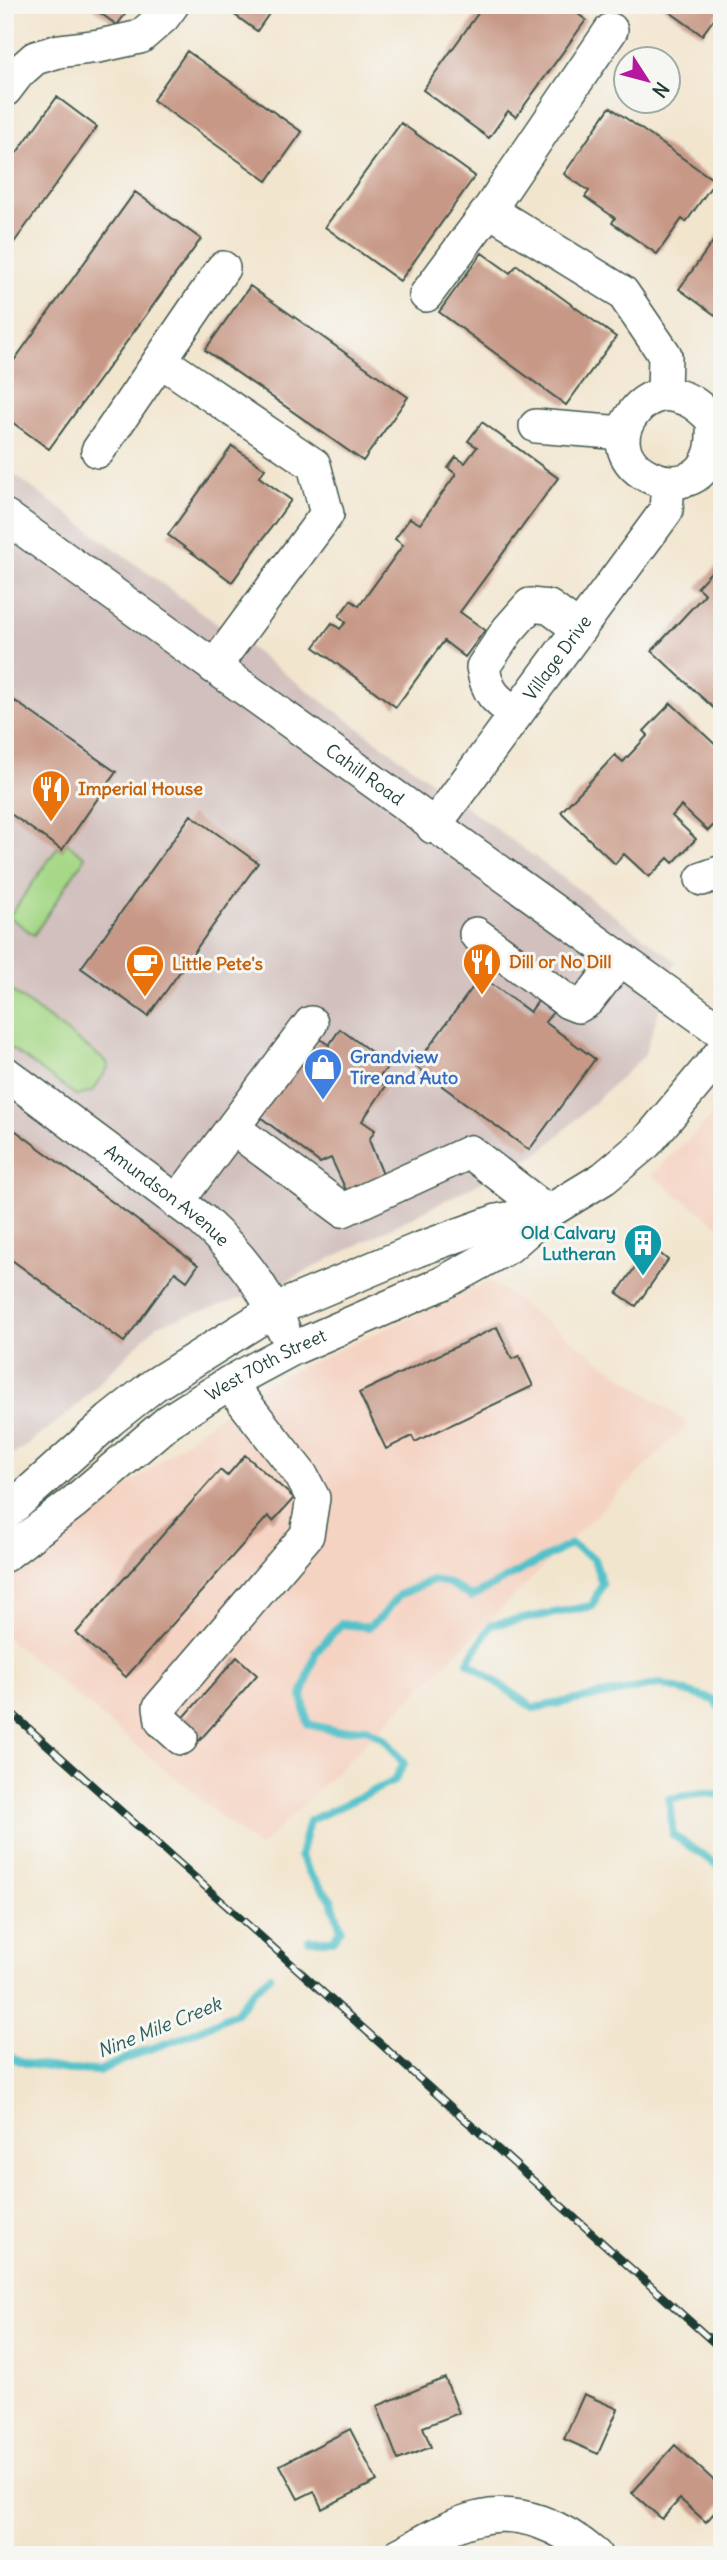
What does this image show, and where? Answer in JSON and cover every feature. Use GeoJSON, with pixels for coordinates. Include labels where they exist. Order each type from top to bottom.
{"type":"FeatureCollection","features":[{"type":"Feature","properties":{"kind":"street"},"geometry":{"type":"LineString","coordinates":[[5,90],[18,73],[35,58],[59,51],[99,47],[140,37],[163,17],[172,5]]}},
{"type":"Feature","properties":{"kind":"street"},"geometry":{"type":"LineString","coordinates":[[426,295],[489,210],[611,30]]}},
{"type":"Feature","properties":{"kind":"street"},"geometry":{"type":"LineString","coordinates":[[489,210],[622,292],[665,355],[664,394]]}},
{"type":"Feature","properties":{"kind":"street"},"geometry":{"type":"LineString","coordinates":[[98,451],[223,268]]}},
{"type":"Feature","properties":{"kind":"street"},"geometry":{"type":"LineString","coordinates":[[160,360],[314,465],[327,514],[214,667]]}},
{"type":"Feature","properties":{"kind":"street"},"geometry":{"type":"LineString","coordinates":[[664,394],[680,395],[717,416],[711,453],[703,467],[693,475],[668,483],[643,475],[632,464],[623,433],[638,407],[650,398],[664,394]]}},
{"type":"Feature","properties":{"kind":"street"},"geometry":{"type":"LineString","coordinates":[[536,426],[623,433]]}},
{"type":"Feature","properties":{"kind":"street","name":"Village Drive"},"geometry":{"type":"LineString","coordinates":[[433,827],[666,511],[668,483]]}},
{"type":"Feature","properties":{"kind":"street","name":"Cahill Road"},"geometry":{"type":"LineString","coordinates":[[5,516],[433,827],[722,1032]]}},
{"type":"Feature","properties":{"kind":"street"},"geometry":{"type":"LineString","coordinates":[[516,714],[500,703],[486,685],[483,667],[508,630],[530,605],[549,607],[579,629]]}},
{"type":"Feature","properties":{"kind":"street"},"geometry":{"type":"LineString","coordinates":[[476,934],[568,1002],[578,1006],[588,1000],[619,960]]}},
{"type":"Feature","properties":{"kind":"street"},"geometry":{"type":"LineString","coordinates":[[177,1202],[311,1023]]}},
{"type":"Feature","properties":{"kind":"street","name":"West 70th Street"},"geometry":{"type":"LineString","coordinates":[[5,1555],[73,1503],[169,1421],[229,1383],[292,1349],[441,1284],[508,1247],[548,1212],[604,1178],[647,1142],[722,1052]]}},
{"type":"Feature","properties":{"kind":"street","name":"Amundson Avenue"},"geometry":{"type":"LineString","coordinates":[[5,1073],[202,1220],[231,1247],[257,1279],[292,1349]]}},
{"type":"Feature","properties":{"kind":"street"},"geometry":{"type":"LineString","coordinates":[[233,1129],[343,1210],[470,1152],[548,1212]]}},
{"type":"Feature","properties":{"kind":"street","name":"West 70th Street"},"geometry":{"type":"LineString","coordinates":[[5,1514],[110,1420],[154,1385],[274,1310],[440,1242],[498,1222],[548,1212]]}},
{"type":"Feature","properties":{"kind":"street"},"geometry":{"type":"LineString","coordinates":[[181,1738],[162,1721],[160,1707],[307,1535],[313,1498],[301,1475],[229,1383]]}},
{"type":"Feature","properties":{"kind":"street"},"geometry":{"type":"LineString","coordinates":[[399,2555],[443,2531],[479,2518],[517,2515],[552,2526],[594,2555]]}},
{"type":"Feature","properties":{"kind":"shaded area"},"geometry":{"type":"Polygon","coordinates":[[[5,468],[676,961],[644,1056],[542,1151],[269,1290],[157,1325],[69,1413],[5,1461],[5,468]]]}},
{"type":"Feature","properties":{"kind":"shaded area"},"geometry":{"type":"Polygon","coordinates":[[[722,1102],[722,1228],[651,1175],[709,1119],[722,1102]]]}},
{"type":"Feature","properties":{"kind":"shaded area"},"geometry":{"type":"Polygon","coordinates":[[[490,1281],[688,1424],[259,1848],[5,1636],[5,1582],[216,1418],[264,1384],[490,1281]]]}},
{"type":"Feature","properties":{"kind":"green space"},"geometry":{"type":"Polygon","coordinates":[[[67,843],[85,857],[34,935],[9,917],[58,847],[62,850],[67,843]]]}},
{"type":"Feature","properties":{"kind":"green space"},"geometry":{"type":"Polygon","coordinates":[[[5,986],[107,1062],[108,1068],[93,1091],[77,1096],[5,1044],[5,986]]]}},
{"type":"Feature","properties":{"kind":"building"},"geometry":{"type":"Polygon","coordinates":[[[89,5],[132,5],[117,25],[89,5]]]}},
{"type":"Feature","properties":{"kind":"building"},"geometry":{"type":"Polygon","coordinates":[[[221,5],[275,5],[257,31],[221,5]]]}},
{"type":"Feature","properties":{"kind":"building"},"geometry":{"type":"Polygon","coordinates":[[[484,5],[566,5],[586,20],[516,117],[508,111],[489,138],[423,90],[484,5]]]}},
{"type":"Feature","properties":{"kind":"building"},"geometry":{"type":"Polygon","coordinates":[[[660,5],[722,5],[722,8],[702,35],[660,5]]]}},
{"type":"Feature","properties":{"kind":"building"},"geometry":{"type":"Polygon","coordinates":[[[187,51],[302,132],[267,181],[153,100],[187,51]]]}},
{"type":"Feature","properties":{"kind":"building"},"geometry":{"type":"Polygon","coordinates":[[[57,97],[97,127],[5,255],[5,169],[57,97]]]}},
{"type":"Feature","properties":{"kind":"building"},"geometry":{"type":"Polygon","coordinates":[[[610,107],[612,116],[623,116],[715,181],[686,222],[682,219],[657,254],[612,223],[615,218],[585,197],[589,191],[564,174],[610,107]]]}},
{"type":"Feature","properties":{"kind":"building"},"geometry":{"type":"Polygon","coordinates":[[[401,123],[475,176],[400,281],[325,227],[401,123]]]}},
{"type":"Feature","properties":{"kind":"building"},"geometry":{"type":"Polygon","coordinates":[[[135,192],[201,239],[49,449],[5,417],[5,373],[135,192]]]}},
{"type":"Feature","properties":{"kind":"building"},"geometry":{"type":"Polygon","coordinates":[[[722,229],[722,320],[679,289],[722,229]]]}},
{"type":"Feature","properties":{"kind":"building"},"geometry":{"type":"Polygon","coordinates":[[[482,253],[510,273],[517,265],[616,337],[566,405],[439,312],[482,253]]]}},
{"type":"Feature","properties":{"kind":"building"},"geometry":{"type":"Polygon","coordinates":[[[250,286],[408,397],[363,461],[205,350],[250,286]]]}},
{"type":"Feature","properties":{"kind":"building"},"geometry":{"type":"Polygon","coordinates":[[[482,422],[558,478],[460,612],[485,630],[465,657],[444,641],[396,707],[314,647],[332,623],[340,629],[346,622],[339,616],[351,600],[359,606],[403,545],[395,539],[410,518],[420,524],[456,474],[448,468],[456,457],[465,463],[477,447],[468,441],[482,422]]]}},
{"type":"Feature","properties":{"kind":"building"},"geometry":{"type":"Polygon","coordinates":[[[232,446],[265,469],[259,477],[291,500],[232,582],[168,535],[232,446]]]}},
{"type":"Feature","properties":{"kind":"building"},"geometry":{"type":"Polygon","coordinates":[[[722,560],[722,716],[652,651],[705,594],[697,587],[722,560]]]}},
{"type":"Feature","properties":{"kind":"building"},"geometry":{"type":"Polygon","coordinates":[[[15,701],[116,772],[62,850],[5,810],[5,715],[15,701]]]}},
{"type":"Feature","properties":{"kind":"building"},"geometry":{"type":"Polygon","coordinates":[[[671,703],[722,751],[722,816],[708,831],[681,806],[672,816],[696,839],[673,863],[668,858],[649,877],[624,854],[615,864],[561,812],[615,755],[623,762],[648,735],[644,731],[671,703]]]}},
{"type":"Feature","properties":{"kind":"building"},"geometry":{"type":"Polygon","coordinates":[[[191,815],[258,863],[148,1016],[81,968],[191,815]]]}},
{"type":"Feature","properties":{"kind":"building"},"geometry":{"type":"Polygon","coordinates":[[[481,976],[530,1012],[538,1001],[553,1012],[545,1022],[595,1059],[529,1150],[415,1066],[481,976]]]}},
{"type":"Feature","properties":{"kind":"building","name":"Grandview Tire and Auto"},"geometry":{"type":"Polygon","coordinates":[[[340,1029],[389,1065],[377,1080],[386,1086],[362,1121],[375,1130],[369,1140],[384,1177],[347,1192],[331,1158],[320,1163],[259,1116],[320,1039],[329,1045],[340,1029]]]}},
{"type":"Feature","properties":{"kind":"building"},"geometry":{"type":"Polygon","coordinates":[[[5,1123],[198,1265],[187,1281],[175,1272],[124,1342],[5,1255],[5,1123]]]}},
{"type":"Feature","properties":{"kind":"building","name":"Old Calvary Lutheran"},"geometry":{"type":"Polygon","coordinates":[[[657,1251],[668,1260],[636,1306],[617,1293],[643,1256],[650,1261],[657,1251]]]}},
{"type":"Feature","properties":{"kind":"building"},"geometry":{"type":"Polygon","coordinates":[[[497,1327],[512,1359],[519,1356],[533,1386],[415,1442],[412,1436],[386,1449],[359,1393],[497,1327]]]}},
{"type":"Feature","properties":{"kind":"building"},"geometry":{"type":"Polygon","coordinates":[[[245,1455],[294,1498],[273,1521],[268,1516],[126,1677],[76,1633],[220,1470],[227,1476],[245,1455]]]}},
{"type":"Feature","properties":{"kind":"building"},"geometry":{"type":"Polygon","coordinates":[[[237,1657],[257,1675],[199,1741],[179,1723],[237,1657]]]}},
{"type":"Feature","properties":{"kind":"building"},"geometry":{"type":"Polygon","coordinates":[[[445,2378],[459,2413],[423,2427],[431,2447],[398,2460],[377,2406],[445,2378]]]}},
{"type":"Feature","properties":{"kind":"building"},"geometry":{"type":"Polygon","coordinates":[[[584,2394],[618,2409],[598,2454],[564,2439],[584,2394]]]}},
{"type":"Feature","properties":{"kind":"building"},"geometry":{"type":"Polygon","coordinates":[[[350,2429],[377,2481],[322,2509],[314,2491],[298,2499],[280,2465],[350,2429]]]}},
{"type":"Feature","properties":{"kind":"building"},"geometry":{"type":"Polygon","coordinates":[[[675,2445],[722,2488],[722,2504],[706,2522],[680,2499],[662,2519],[632,2493],[675,2445]]]}},
{"type":"Feature","properties":{"kind":"waterway","name":"Nine Mile Creek"},"geometry":{"type":"LineString","coordinates":[[309,1940],[333,1940],[341,1929],[331,1899],[312,1877],[300,1856],[309,1821],[394,1781],[404,1764],[386,1740],[366,1728],[336,1731],[308,1724],[302,1696],[316,1652],[341,1624],[369,1627],[399,1595],[432,1580],[449,1583],[471,1597],[571,1544],[594,1559],[602,1584],[592,1606],[491,1625],[468,1662],[533,1708],[660,1684],[714,1700],[722,1711]]}},
{"type":"Feature","properties":{"kind":"waterway","name":"Nine Mile Creek"},"geometry":{"type":"LineString","coordinates":[[722,1795],[703,1793],[669,1799],[673,1835],[722,1868]]}},
{"type":"Feature","properties":{"kind":"waterway","name":"Nine Mile Creek"},"geometry":{"type":"LineString","coordinates":[[5,2055],[28,2064],[99,2071],[236,2013],[253,1991],[270,1976]]}},
{"type":"Feature","properties":{"kind":"railway"},"geometry":{"type":"LineString","coordinates":[[5,1707],[722,2350]]}},
{"type":"Feature","properties":{"kind":"place","name":"Imperial House"},"geometry":{"type":"Point","coordinates":[51,823]}},
{"type":"Feature","properties":{"kind":"place","name":"Dill or No Dill"},"geometry":{"type":"Point","coordinates":[482,996]}},
{"type":"Feature","properties":{"kind":"place","name":"Little Pete's"},"geometry":{"type":"Point","coordinates":[145,998]}},
{"type":"Feature","properties":{"kind":"place","name":"Grandview Tire and Auto"},"geometry":{"type":"Point","coordinates":[323,1101]}},
{"type":"Feature","properties":{"kind":"place","name":"Old Calvary Lutheran"},"geometry":{"type":"Point","coordinates":[643,1277]}}]}
